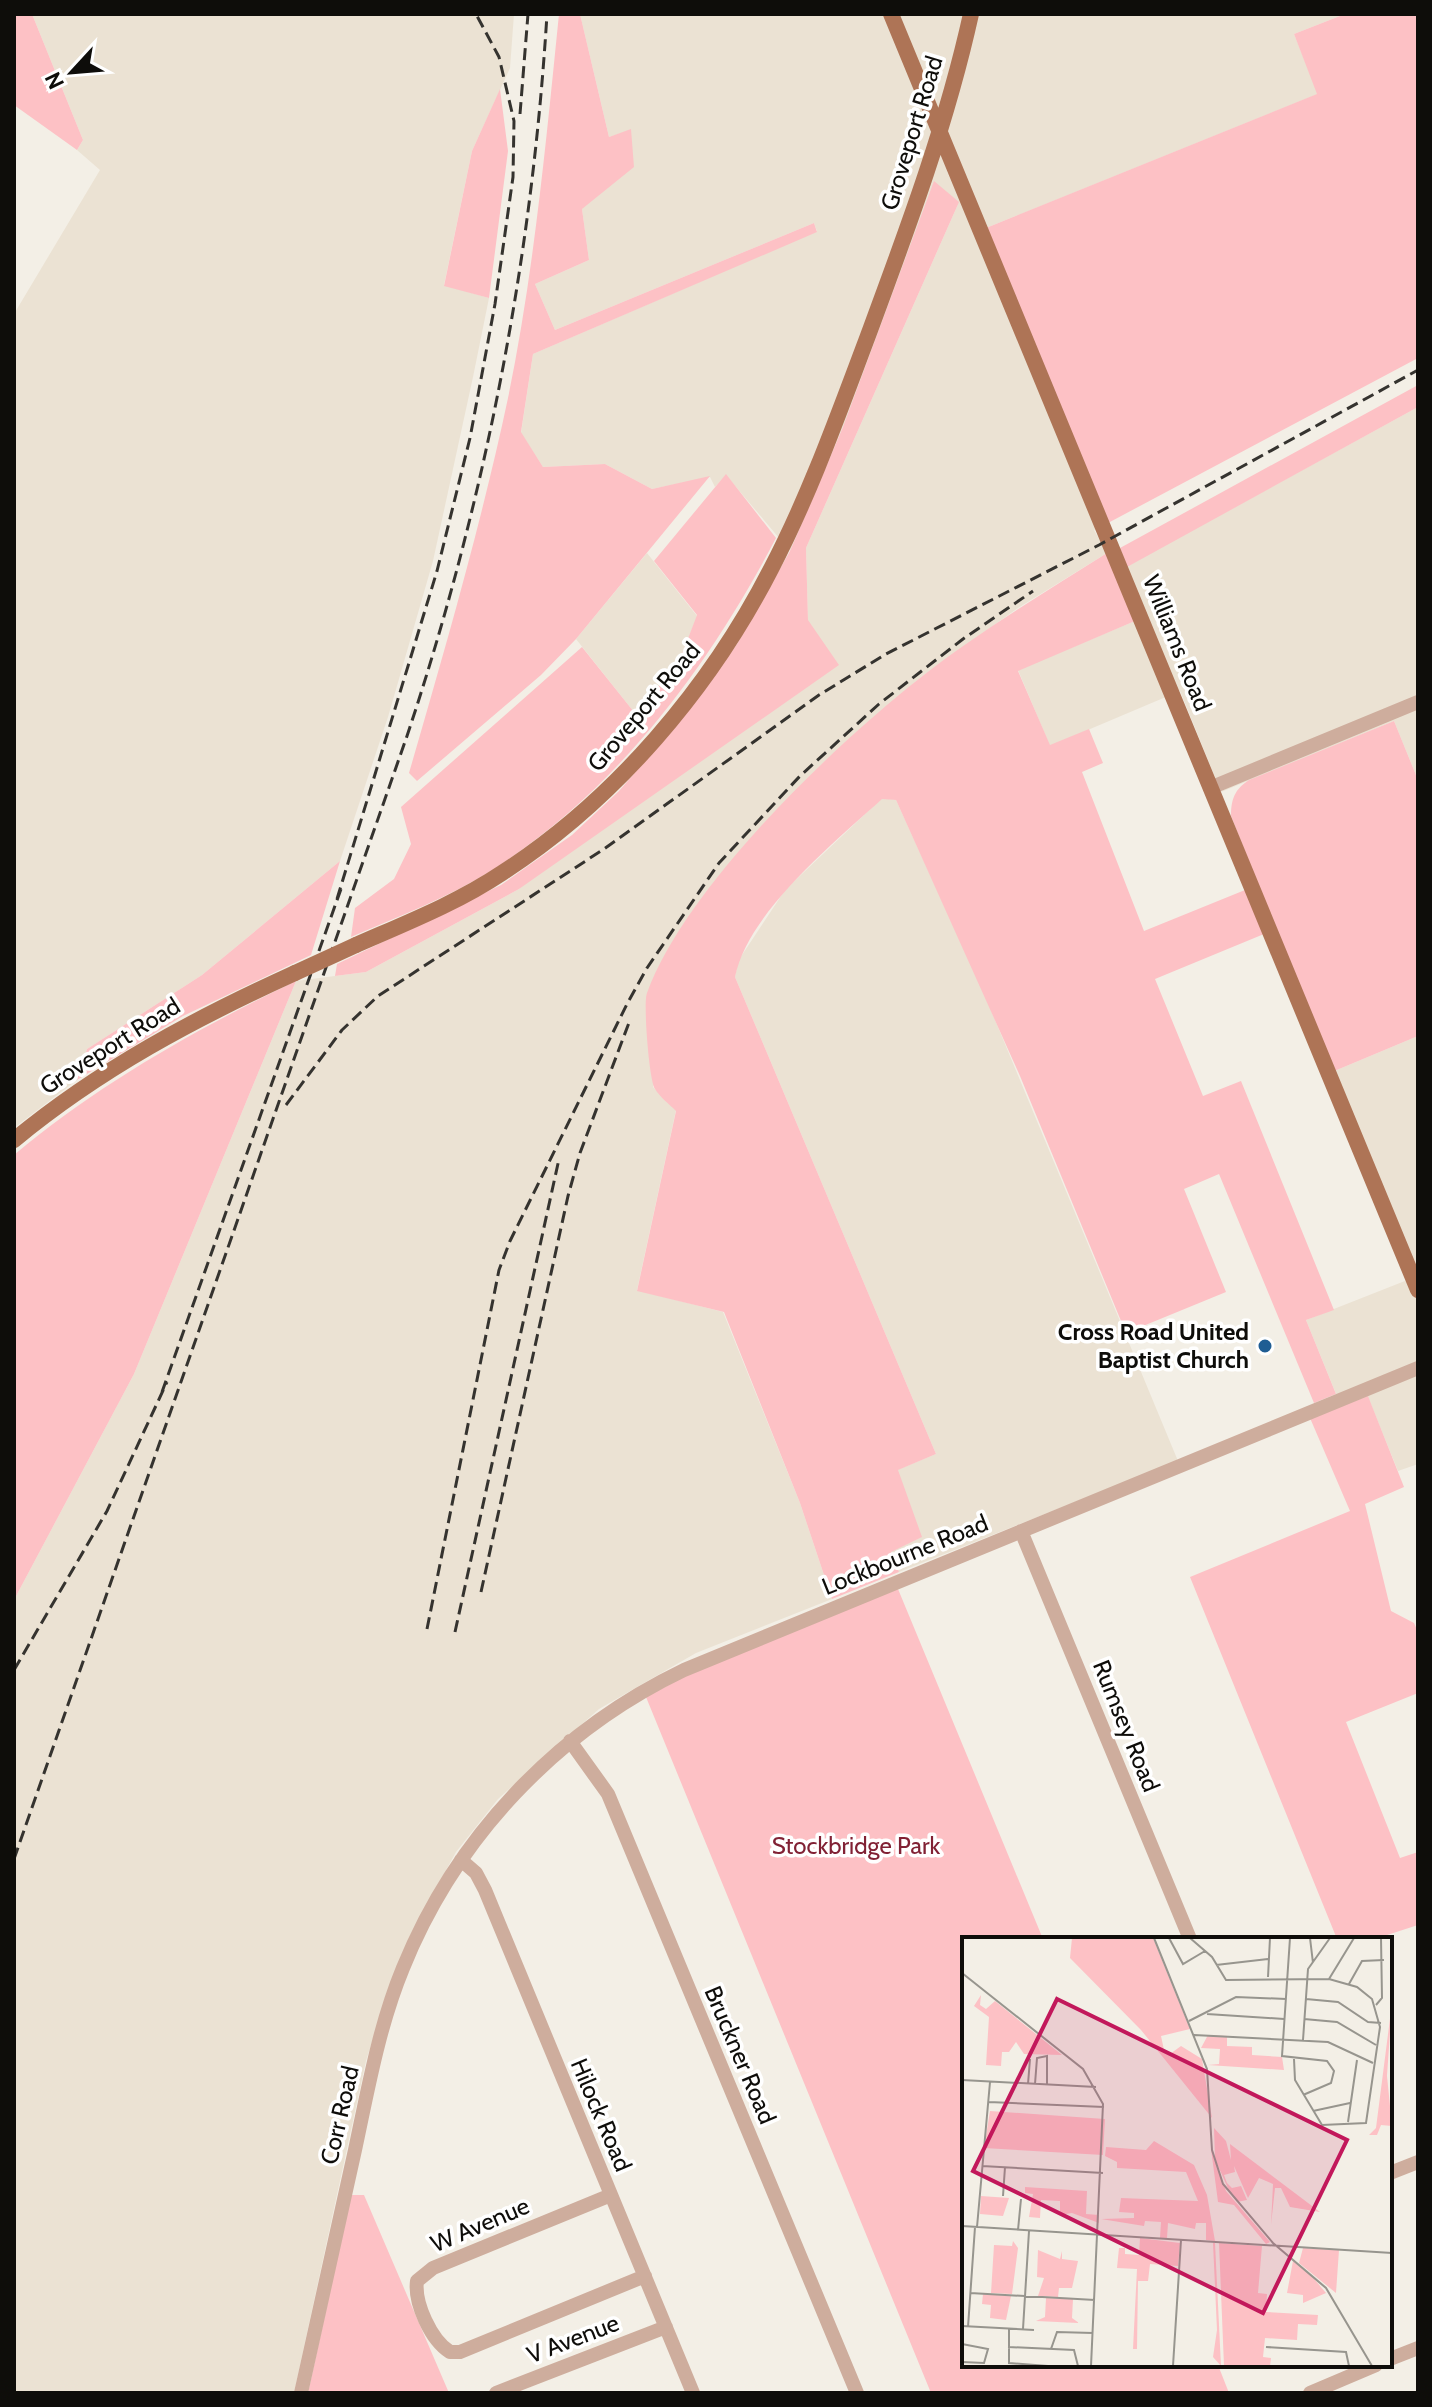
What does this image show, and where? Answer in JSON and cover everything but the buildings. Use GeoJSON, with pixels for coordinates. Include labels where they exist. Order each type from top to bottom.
{"type":"FeatureCollection","features":[{"type":"Feature","properties":{"kind":"main road","name":"Williams Road"},"geometry":{"type":"LineString","coordinates":[[891,14],[942,131],[1418,1290]]}},
{"type":"Feature","properties":{"kind":"main road","name":"Groveport Road"},"geometry":{"type":"LineString","coordinates":[[14,1140],[69,1097],[152,1043],[469,893],[544,844],[630,766],[696,688],[759,591],[805,499],[942,131],[971,14]]}},
{"type":"Feature","properties":{"kind":"street"},"geometry":{"type":"LineString","coordinates":[[1210,788],[1418,702]]}},
{"type":"Feature","properties":{"kind":"street","name":"Lockbourne Road"},"geometry":{"type":"LineString","coordinates":[[461,1860],[507,1802],[570,1741],[619,1705],[684,1670],[1418,1368]]}},
{"type":"Feature","properties":{"kind":"street","name":"Rumsey Road"},"geometry":{"type":"LineString","coordinates":[[1021,1531],[1189,1937]]}},
{"type":"Feature","properties":{"kind":"street","name":"Bruckner Road"},"geometry":{"type":"LineString","coordinates":[[570,1741],[608,1794],[857,2393]]}},
{"type":"Feature","properties":{"kind":"street","name":"Hilock Road"},"geometry":{"type":"LineString","coordinates":[[461,1860],[476,1873],[485,1890],[693,2393]]}},
{"type":"Feature","properties":{"kind":"street","name":"Corr Road"},"geometry":{"type":"LineString","coordinates":[[301,2393],[389,2007],[424,1922],[461,1860]]}},
{"type":"Feature","properties":{"kind":"street"},"geometry":{"type":"LineString","coordinates":[[1392,2172],[1418,2162]]}},
{"type":"Feature","properties":{"kind":"street","name":"W Avenue"},"geometry":{"type":"LineString","coordinates":[[611,2195],[433,2268],[417,2281],[415,2293],[437,2340],[450,2352],[460,2352],[645,2276]]}},
{"type":"Feature","properties":{"kind":"street","name":"V Avenue"},"geometry":{"type":"LineString","coordinates":[[496,2393],[666,2327]]}},
{"type":"Feature","properties":{"kind":"street"},"geometry":{"type":"LineString","coordinates":[[1392,2358],[1418,2348]]}},
{"type":"Feature","properties":{"kind":"street"},"geometry":{"type":"LineString","coordinates":[[1310,2393],[1367,2367]]}},
{"type":"Feature","properties":{"kind":"shaded area"},"geometry":{"type":"Polygon","coordinates":[[[32,14],[514,14],[510,68],[472,151],[444,285],[489,298],[473,377],[433,561],[388,717],[340,861],[202,975],[87,1049],[77,1080],[14,1128],[14,314],[100,170],[77,150],[83,140],[32,14]]]}},
{"type":"Feature","properties":{"kind":"shaded area"},"geometry":{"type":"Polygon","coordinates":[[[580,14],[1345,14],[1294,34],[1318,94],[986,228],[1108,523],[1094,530],[1107,553],[1018,608],[920,678],[824,762],[762,826],[699,903],[653,1087],[676,1110],[637,1290],[723,1312],[800,1503],[832,1599],[696,1653],[599,1709],[498,1799],[456,1852],[409,1938],[389,1987],[366,2061],[294,2393],[14,2393],[14,1600],[134,1374],[296,981],[366,972],[519,889],[808,620],[806,548],[959,202],[843,427],[790,551],[726,475],[715,487],[710,477],[652,489],[605,464],[543,467],[521,433],[533,354],[817,231],[814,223],[555,330],[535,284],[589,260],[582,209],[631,130],[609,137],[580,14]]]}},
{"type":"Feature","properties":{"kind":"shaded area"},"geometry":{"type":"Polygon","coordinates":[[[1418,407],[1418,780],[1394,721],[1221,792],[1180,691],[1050,746],[1018,670],[1135,621],[1116,572],[1418,407]]]}},
{"type":"Feature","properties":{"kind":"shaded area"},"geometry":{"type":"Polygon","coordinates":[[[647,553],[697,616],[677,667],[634,712],[576,639],[647,553]]]}},
{"type":"Feature","properties":{"kind":"shaded area"},"geometry":{"type":"Polygon","coordinates":[[[882,798],[896,800],[983,991],[1178,1461],[899,1572],[891,1551],[921,1537],[897,1470],[936,1454],[735,977],[738,961],[785,890],[882,798]]]}},
{"type":"Feature","properties":{"kind":"shaded area"},"geometry":{"type":"Polygon","coordinates":[[[1418,1036],[1418,1464],[1398,1471],[1368,1397],[1341,1406],[1306,1320],[1415,1277],[1332,1072],[1418,1036]]]}},
{"type":"Feature","properties":{"kind":"green space"},"geometry":{"type":"Polygon","coordinates":[[[14,14],[32,14],[83,140],[77,150],[14,105],[14,14]]]}},
{"type":"Feature","properties":{"kind":"green space"},"geometry":{"type":"Polygon","coordinates":[[[559,14],[580,14],[609,137],[631,129],[634,167],[582,209],[589,260],[535,284],[555,330],[814,223],[817,232],[533,354],[521,432],[543,467],[605,464],[652,489],[710,476],[576,639],[541,675],[417,781],[409,773],[474,540],[517,351],[538,207],[559,14]]]}},
{"type":"Feature","properties":{"kind":"green space"},"geometry":{"type":"Polygon","coordinates":[[[1345,14],[1418,14],[1418,358],[1108,523],[986,228],[1317,94],[1294,34],[1345,14]]]}},
{"type":"Feature","properties":{"kind":"green space"},"geometry":{"type":"Polygon","coordinates":[[[500,89],[508,151],[489,298],[444,286],[472,151],[500,89]]]}},
{"type":"Feature","properties":{"kind":"green space"},"geometry":{"type":"Polygon","coordinates":[[[934,181],[959,202],[806,548],[808,620],[839,665],[519,889],[366,972],[335,976],[337,964],[501,885],[572,835],[619,791],[689,710],[737,644],[790,551],[843,427],[934,181]]]}},
{"type":"Feature","properties":{"kind":"green space"},"geometry":{"type":"Polygon","coordinates":[[[1418,385],[1418,407],[1127,567],[1120,548],[1418,385]]]}},
{"type":"Feature","properties":{"kind":"green space"},"geometry":{"type":"Polygon","coordinates":[[[726,474],[776,538],[721,632],[656,722],[581,802],[494,869],[442,897],[351,937],[355,908],[394,879],[411,844],[401,807],[582,647],[634,712],[677,667],[697,615],[654,561],[726,474]]]}},
{"type":"Feature","properties":{"kind":"green space"},"geometry":{"type":"Polygon","coordinates":[[[1107,553],[1135,621],[1018,671],[1050,745],[1089,729],[1103,763],[1082,772],[1144,931],[1245,890],[1264,934],[1155,979],[1203,1096],[1241,1081],[1334,1310],[1306,1320],[1336,1394],[1314,1403],[1219,1174],[1184,1189],[1226,1292],[1126,1333],[1020,1076],[896,800],[882,799],[818,857],[775,903],[743,952],[735,977],[936,1454],[898,1470],[922,1537],[891,1552],[899,1572],[832,1599],[800,1503],[724,1312],[637,1291],[676,1111],[657,1092],[653,1083],[646,1025],[647,993],[666,952],[694,909],[727,865],[805,780],[884,707],[942,661],[1107,553]]]}},
{"type":"Feature","properties":{"kind":"green space"},"geometry":{"type":"Polygon","coordinates":[[[1394,721],[1418,780],[1418,1036],[1332,1072],[1231,816],[1232,804],[1237,791],[1249,780],[1394,721]]]}},
{"type":"Feature","properties":{"kind":"green space"},"geometry":{"type":"Polygon","coordinates":[[[340,861],[311,955],[183,1016],[77,1080],[87,1049],[202,975],[340,861]]]}},
{"type":"Feature","properties":{"kind":"green space"},"geometry":{"type":"Polygon","coordinates":[[[296,981],[134,1374],[14,1600],[14,1155],[80,1104],[149,1059],[296,981]]]}},
{"type":"Feature","properties":{"kind":"green space"},"geometry":{"type":"Polygon","coordinates":[[[1368,1396],[1404,1487],[1365,1504],[1391,1611],[1414,1623],[1418,1632],[1418,1693],[1346,1722],[1400,1858],[1418,1852],[1418,1925],[1384,1937],[1336,1937],[1190,1577],[1350,1511],[1310,1418],[1368,1396]]]}},
{"type":"Feature","properties":{"kind":"green space","name":"Stockbridge Park"},"geometry":{"type":"Polygon","coordinates":[[[898,1589],[1042,1937],[962,1937],[962,2367],[1219,2367],[1229,2393],[931,2393],[646,1697],[704,1666],[898,1589]]]}},
{"type":"Feature","properties":{"kind":"green space"},"geometry":{"type":"Polygon","coordinates":[[[351,2195],[364,2195],[449,2393],[308,2393],[351,2195]]]}},
{"type":"Feature","properties":{"kind":"railway"},"geometry":{"type":"LineString","coordinates":[[337,899],[437,571],[470,438],[495,304],[513,177],[514,121],[499,57],[476,14]]}},
{"type":"Feature","properties":{"kind":"railway"},"geometry":{"type":"LineString","coordinates":[[520,114],[528,14]]}},
{"type":"Feature","properties":{"kind":"railway"},"geometry":{"type":"LineString","coordinates":[[14,1859],[407,736],[435,648],[482,470],[501,380],[530,198],[547,14]]}},
{"type":"Feature","properties":{"kind":"railway"},"geometry":{"type":"LineString","coordinates":[[286,1105],[342,1030],[378,996],[604,849],[819,695],[886,654],[1099,545],[1418,370]]}},
{"type":"Feature","properties":{"kind":"railway"},"geometry":{"type":"LineString","coordinates":[[427,1629],[499,1270],[510,1241],[647,968],[719,863],[800,776],[879,704],[963,639],[1033,591]]}},
{"type":"Feature","properties":{"kind":"railway"},"geometry":{"type":"LineString","coordinates":[[162,1392],[341,889]]}},
{"type":"Feature","properties":{"kind":"railway"},"geometry":{"type":"LineString","coordinates":[[481,1592],[568,1196],[580,1153],[630,1020]]}},
{"type":"Feature","properties":{"kind":"railway"},"geometry":{"type":"LineString","coordinates":[[455,1632],[559,1159]]}},
{"type":"Feature","properties":{"kind":"railway"},"geometry":{"type":"LineString","coordinates":[[14,1670],[107,1511],[167,1382]]}},
{"type":"Feature","properties":{"kind":"place","name":"Cross Road United Baptist Church"},"geometry":{"type":"Point","coordinates":[1265,1346]}}]}
